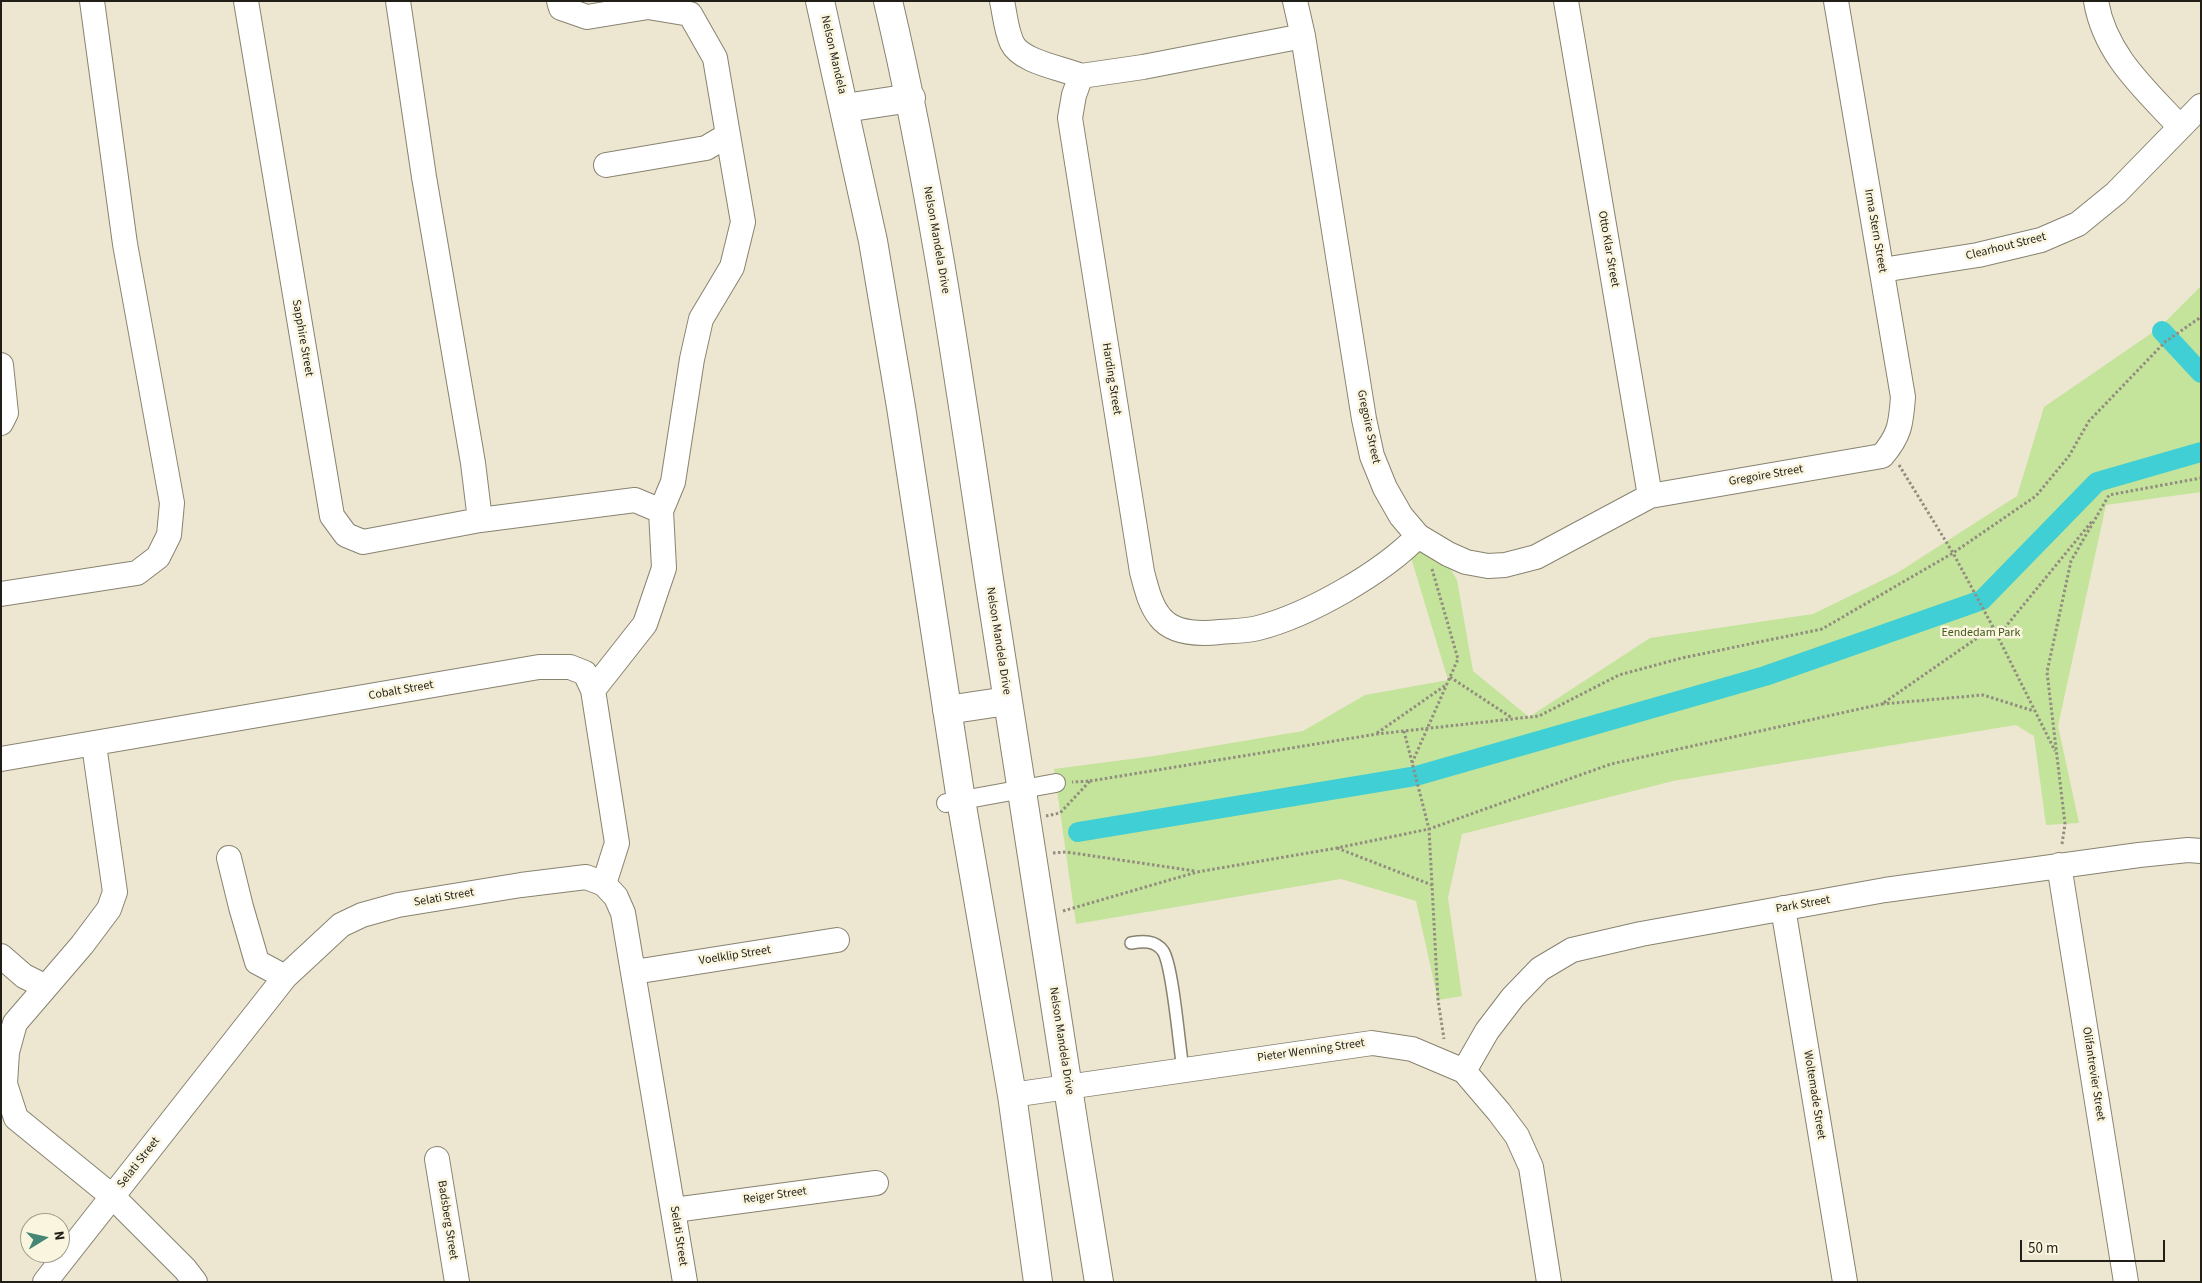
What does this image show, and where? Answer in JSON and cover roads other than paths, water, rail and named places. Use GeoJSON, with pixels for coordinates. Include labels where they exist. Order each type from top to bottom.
{"type":"FeatureCollection","features":[{"type":"Feature","properties":{"kind":"street"},"geometry":{"type":"LineString","coordinates":[[1,594],[138,573],[158,557],[169,535],[172,503],[125,244],[92,1]]}},
{"type":"Feature","properties":{"kind":"street","name":"Sapphire Street"},"geometry":{"type":"LineString","coordinates":[[246,1],[332,516],[346,535],[363,542],[480,520],[634,500],[660,510]]}},
{"type":"Feature","properties":{"kind":"street"},"geometry":{"type":"LineString","coordinates":[[398,1],[424,177],[473,463],[480,520]]}},
{"type":"Feature","properties":{"kind":"street"},"geometry":{"type":"LineString","coordinates":[[560,1],[562,8],[587,17],[648,7],[690,14],[715,58],[742,222],[732,267],[701,319],[692,360],[673,482],[660,510],[664,568],[645,624],[593,690]]}},
{"type":"Feature","properties":{"kind":"street","name":"Nelson Mandela"},"geometry":{"type":"LineString","coordinates":[[820,1],[845,108]]}},
{"type":"Feature","properties":{"kind":"street","name":"Nelson Mandela Drive"},"geometry":{"type":"LineString","coordinates":[[888,1],[911,98],[949,316],[1099,1282]]}},
{"type":"Feature","properties":{"kind":"street"},"geometry":{"type":"LineString","coordinates":[[1002,1],[1013,45],[1027,58],[1081,76],[1143,67],[1303,36]]}},
{"type":"Feature","properties":{"kind":"street","name":"Gregoire Street"},"geometry":{"type":"LineString","coordinates":[[1295,1],[1303,36],[1362,409],[1372,456],[1385,488],[1401,516],[1418,536],[1448,554],[1466,562],[1488,566],[1505,565],[1536,556],[1650,496],[1882,456]]}},
{"type":"Feature","properties":{"kind":"street","name":"Otto Klar Street"},"geometry":{"type":"LineString","coordinates":[[1566,1],[1650,496]]}},
{"type":"Feature","properties":{"kind":"street","name":"Irma Stern Street"},"geometry":{"type":"LineString","coordinates":[[1836,1],[1903,396],[1901,425],[1894,441],[1882,456]]}},
{"type":"Feature","properties":{"kind":"street"},"geometry":{"type":"LineString","coordinates":[[2096,1],[2107,38],[2123,66],[2180,127]]}},
{"type":"Feature","properties":{"kind":"street","name":"Harding Street"},"geometry":{"type":"LineString","coordinates":[[1081,76],[1074,95],[1070,118],[1142,572],[1150,598],[1160,618],[1178,629],[1205,634],[1258,628],[1310,609],[1371,575],[1405,550],[1418,536]]}},
{"type":"Feature","properties":{"kind":"street"},"geometry":{"type":"LineString","coordinates":[[911,98],[845,108],[873,241],[896,378],[947,710],[954,802],[1012,1095],[1038,1282]]}},
{"type":"Feature","properties":{"kind":"street","name":"Clearhout Street"},"geometry":{"type":"LineString","coordinates":[[1882,270],[1978,256],[2041,240],[2078,224],[2116,193],[2201,106]]}},
{"type":"Feature","properties":{"kind":"street"},"geometry":{"type":"LineString","coordinates":[[606,165],[706,148],[728,135]]}},
{"type":"Feature","properties":{"kind":"street"},"geometry":{"type":"LineString","coordinates":[[1,365],[6,413],[1,423]]}},
{"type":"Feature","properties":{"kind":"street","name":"Cobalt Street"},"geometry":{"type":"LineString","coordinates":[[1,760],[539,667],[570,666],[585,673],[593,690],[617,843],[604,884]]}},
{"type":"Feature","properties":{"kind":"street"},"geometry":{"type":"LineString","coordinates":[[947,710],[1008,701]]}},
{"type":"Feature","properties":{"kind":"street"},"geometry":{"type":"LineString","coordinates":[[94,745],[114,892],[110,909],[82,945],[15,1023],[6,1052],[5,1084],[16,1118],[113,1197],[185,1269],[195,1282]]}},
{"type":"Feature","properties":{"kind":"street"},"geometry":{"type":"LineString","coordinates":[[954,802],[1056,783]]}},
{"type":"Feature","properties":{"kind":"street","name":"Park Street"},"geometry":{"type":"LineString","coordinates":[[1455,1067],[1487,1031],[1513,997],[1540,969],[1572,950],[1641,934],[1895,889],[2139,855],[2188,850],[2201,851]]}},
{"type":"Feature","properties":{"kind":"street"},"geometry":{"type":"LineString","coordinates":[[229,858],[258,962],[285,977]]}},
{"type":"Feature","properties":{"kind":"street","name":"Olifantrevier Street"},"geometry":{"type":"LineString","coordinates":[[2060,866],[2126,1282]]}},
{"type":"Feature","properties":{"kind":"street","name":"Selati Street"},"geometry":{"type":"LineString","coordinates":[[45,1282],[285,977],[341,925],[362,915],[398,905],[521,885],[586,877],[604,884],[616,897],[623,913],[686,1282]]}},
{"type":"Feature","properties":{"kind":"street","name":"Woltemade Street"},"geometry":{"type":"LineString","coordinates":[[1783,908],[1845,1282]]}},
{"type":"Feature","properties":{"kind":"street","name":"Voelklip Street"},"geometry":{"type":"LineString","coordinates":[[634,972],[837,940]]}},
{"type":"Feature","properties":{"kind":"street"},"geometry":{"type":"LineString","coordinates":[[1,956],[24,976],[46,987]]}},
{"type":"Feature","properties":{"kind":"street","name":"Pieter Wenning Street"},"geometry":{"type":"LineString","coordinates":[[1012,1095],[1372,1043],[1412,1049],[1455,1067],[1499,1112],[1517,1136],[1531,1167],[1550,1282]]}},
{"type":"Feature","properties":{"kind":"street","name":"Badsberg Street"},"geometry":{"type":"LineString","coordinates":[[437,1159],[457,1282]]}},
{"type":"Feature","properties":{"kind":"street","name":"Reiger Street"},"geometry":{"type":"LineString","coordinates":[[674,1210],[876,1183]]}},
{"type":"Feature","properties":{"kind":"lane"},"geometry":{"type":"LineString","coordinates":[[1132,943],[1143,940],[1156,944],[1163,951],[1169,969],[1183,1069]]}},
{"type":"Feature","properties":{"kind":"waterway"},"geometry":{"type":"LineString","coordinates":[[2162,331],[2201,373]]}},
{"type":"Feature","properties":{"kind":"waterway"},"geometry":{"type":"LineString","coordinates":[[1078,832],[1416,776],[1765,676],[1982,600],[2097,482],[2201,452]]}},
{"type":"Feature","properties":{"kind":"park label","name":"Eendedam Park"},"geometry":{"type":"Point","coordinates":[1981,633]}}]}
